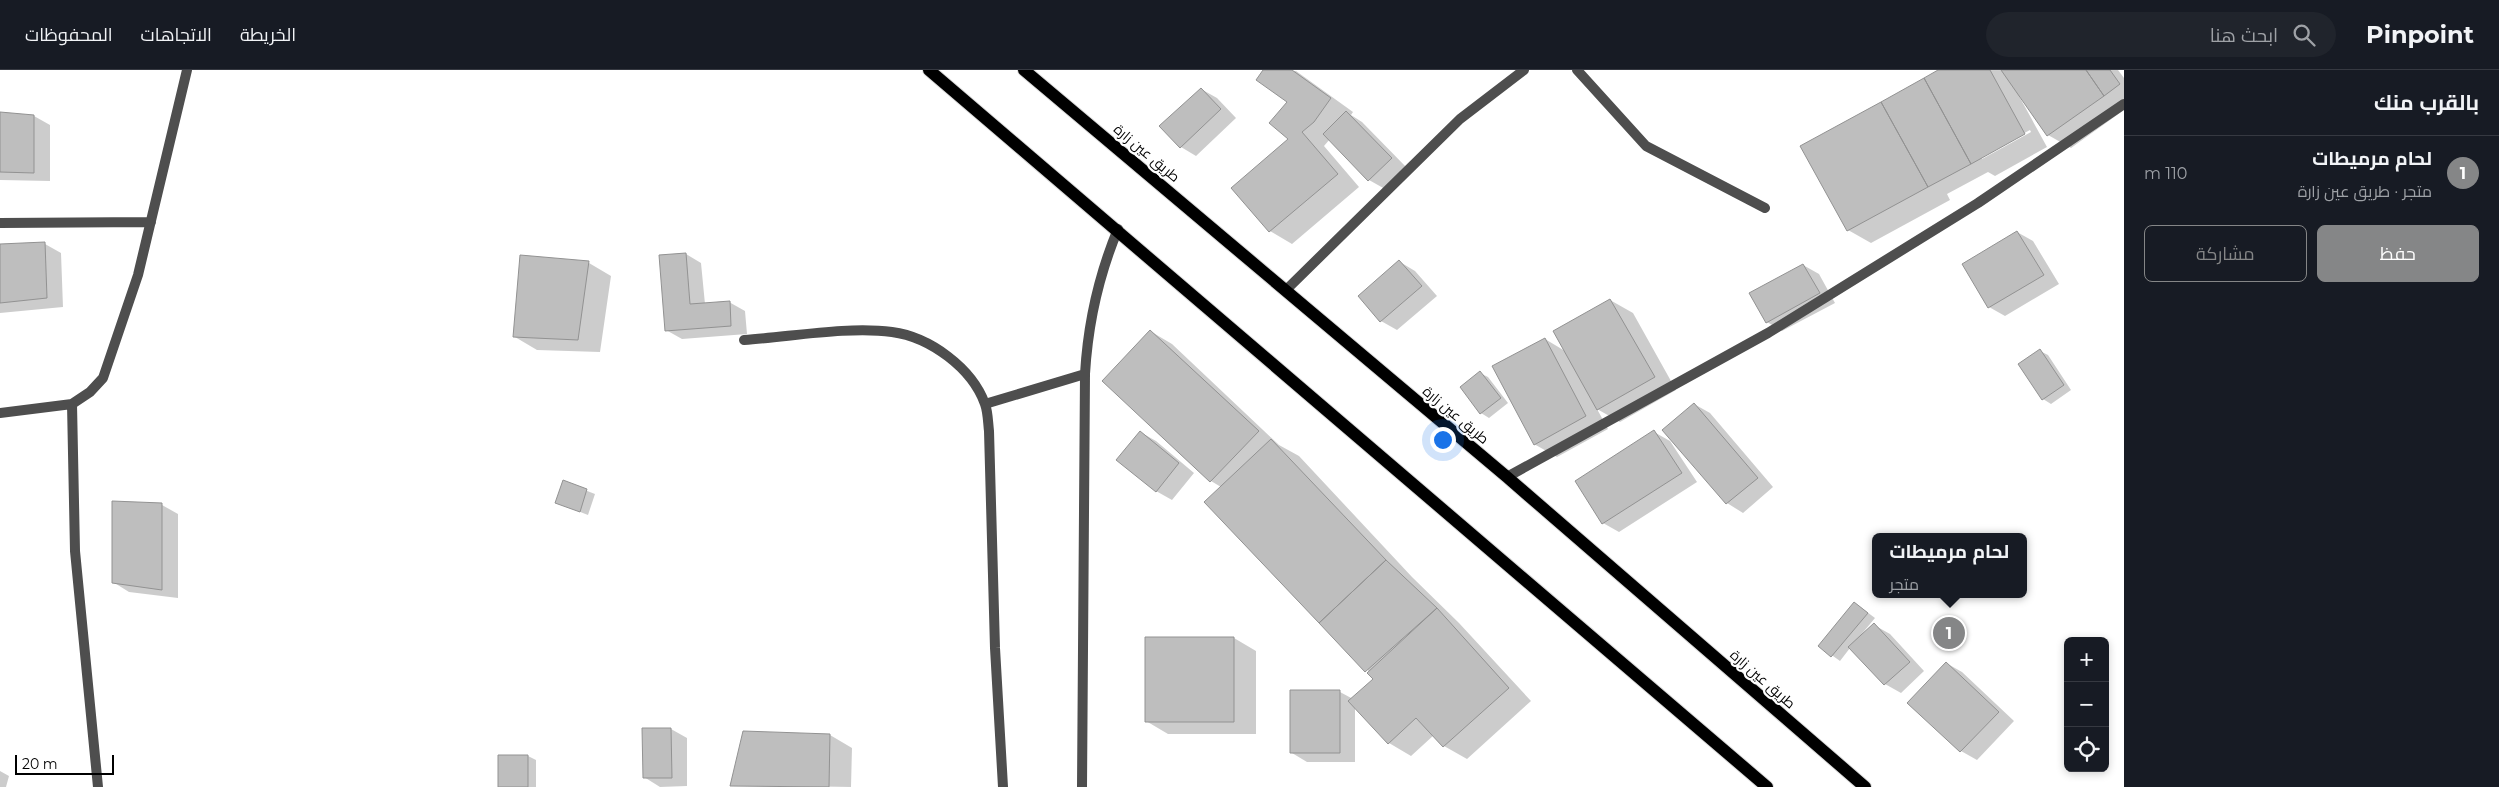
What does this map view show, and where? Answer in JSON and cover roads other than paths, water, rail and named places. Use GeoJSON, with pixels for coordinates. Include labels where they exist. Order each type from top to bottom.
{"type":"FeatureCollection","features":[{"type":"Feature","properties":{"kind":"main road"},"geometry":{"type":"LineString","coordinates":[[929,70],[1118,229],[1767,787]]}},
{"type":"Feature","properties":{"kind":"main road","name":"طريق عين زارة"},"geometry":{"type":"LineString","coordinates":[[1024,70],[1507,477],[1865,787]]}},
{"type":"Feature","properties":{"kind":"street"},"geometry":{"type":"LineString","coordinates":[[0,413],[72,404],[90,392],[103,378],[138,275],[188,70]]}},
{"type":"Feature","properties":{"kind":"street"},"geometry":{"type":"LineString","coordinates":[[1286,290],[1460,119],[1524,70]]}},
{"type":"Feature","properties":{"kind":"street"},"geometry":{"type":"LineString","coordinates":[[1577,70],[1646,146],[1765,208]]}},
{"type":"Feature","properties":{"kind":"street"},"geometry":{"type":"LineString","coordinates":[[1507,477],[1768,333],[1978,203],[2124,104]]}},
{"type":"Feature","properties":{"kind":"street"},"geometry":{"type":"LineString","coordinates":[[0,223],[151,222]]}},
{"type":"Feature","properties":{"kind":"street"},"geometry":{"type":"LineString","coordinates":[[1082,787],[1085,374],[1087,336],[1094,299],[1104,264],[1118,229]]}},
{"type":"Feature","properties":{"kind":"street"},"geometry":{"type":"LineString","coordinates":[[744,340],[864,331],[894,332],[923,342],[949,357],[970,379],[985,404],[990,431],[995,648],[1003,787]]}},
{"type":"Feature","properties":{"kind":"street"},"geometry":{"type":"LineString","coordinates":[[985,404],[1085,374]]}},
{"type":"Feature","properties":{"kind":"street"},"geometry":{"type":"LineString","coordinates":[[72,404],[75,551],[98,787]]}},
{"type":"Feature","properties":{"kind":"place","name":"لحام مرميطات"},"geometry":{"type":"Point","coordinates":[1949,633]}}]}
